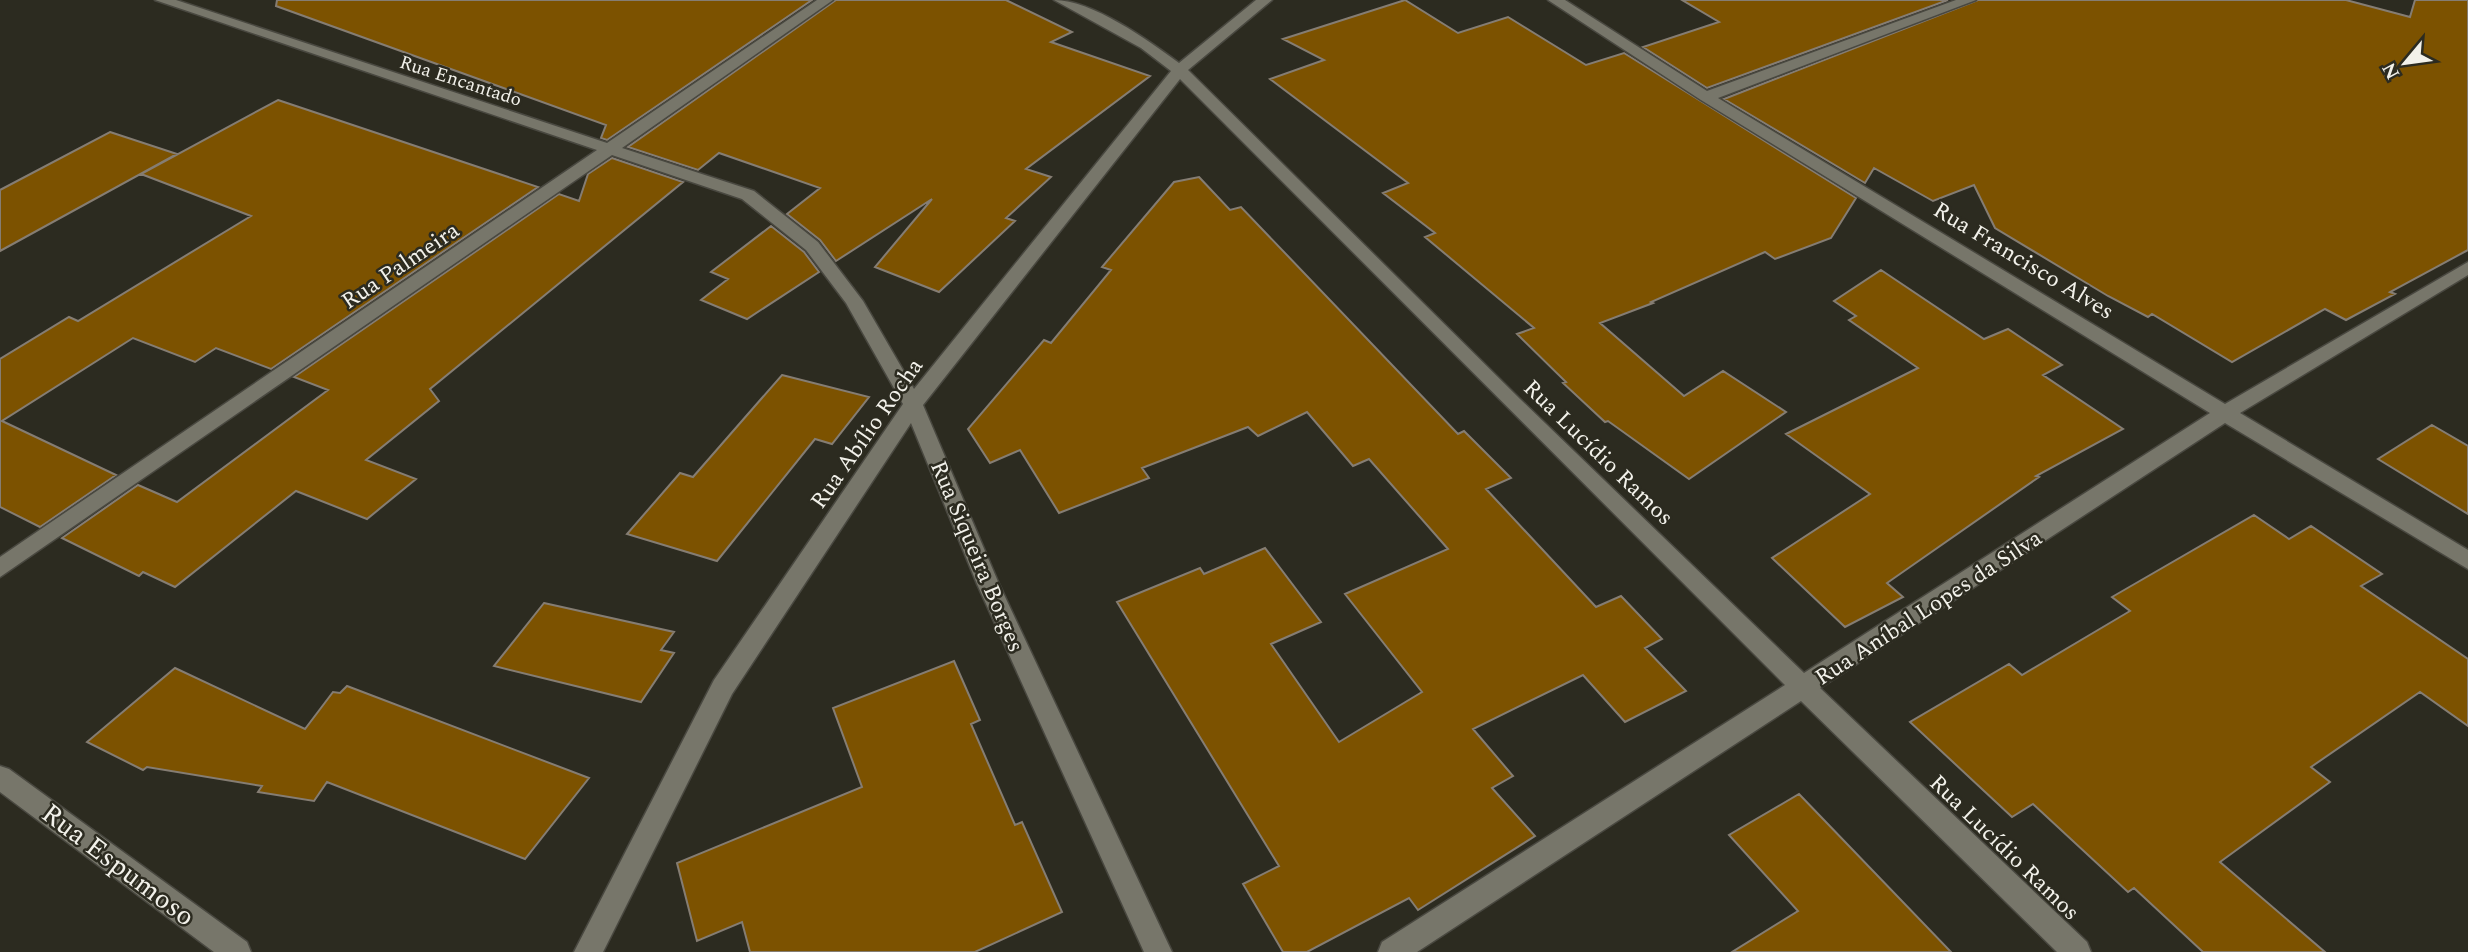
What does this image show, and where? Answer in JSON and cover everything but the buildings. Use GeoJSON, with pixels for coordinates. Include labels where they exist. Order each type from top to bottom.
{"type":"FeatureCollection","features":[{"type":"Feature","properties":{"kind":"street","name":"Rua Encantado"},"geometry":{"type":"LineString","coordinates":[[162,0],[748,195]]}},
{"type":"Feature","properties":{"kind":"street","name":"Rua Palmeira"},"geometry":{"type":"LineString","coordinates":[[0,568],[826,0]]}},
{"type":"Feature","properties":{"kind":"street","name":"Rua Abílio Rocha"},"geometry":{"type":"LineString","coordinates":[[588,952],[723,688],[913,404],[1178,70],[1265,0]]}},
{"type":"Feature","properties":{"kind":"street","name":"Rua Francisco Alves"},"geometry":{"type":"LineString","coordinates":[[1555,0],[1706,97],[2468,561]]}},
{"type":"Feature","properties":{"kind":"street"},"geometry":{"type":"LineString","coordinates":[[1706,97],[1969,0]]}},
{"type":"Feature","properties":{"kind":"street","name":"Rua Lucídio Ramos"},"geometry":{"type":"LineString","coordinates":[[1068,2],[1146,45],[1178,70],[1363,257],[1803,689],[2077,952]]}},
{"type":"Feature","properties":{"kind":"street","name":"Rua Siqueira Borges"},"geometry":{"type":"LineString","coordinates":[[748,195],[812,246],[854,301],[913,404],[988,584],[1158,952]]}},
{"type":"Feature","properties":{"kind":"street","name":"Rua Aníbal Lopes da Silva"},"geometry":{"type":"LineString","coordinates":[[1392,952],[1803,689],[2227,412],[2468,267]]}},
{"type":"Feature","properties":{"kind":"street","name":"Rua Espumoso"},"geometry":{"type":"LineString","coordinates":[[0,777],[237,952]]}}]}
